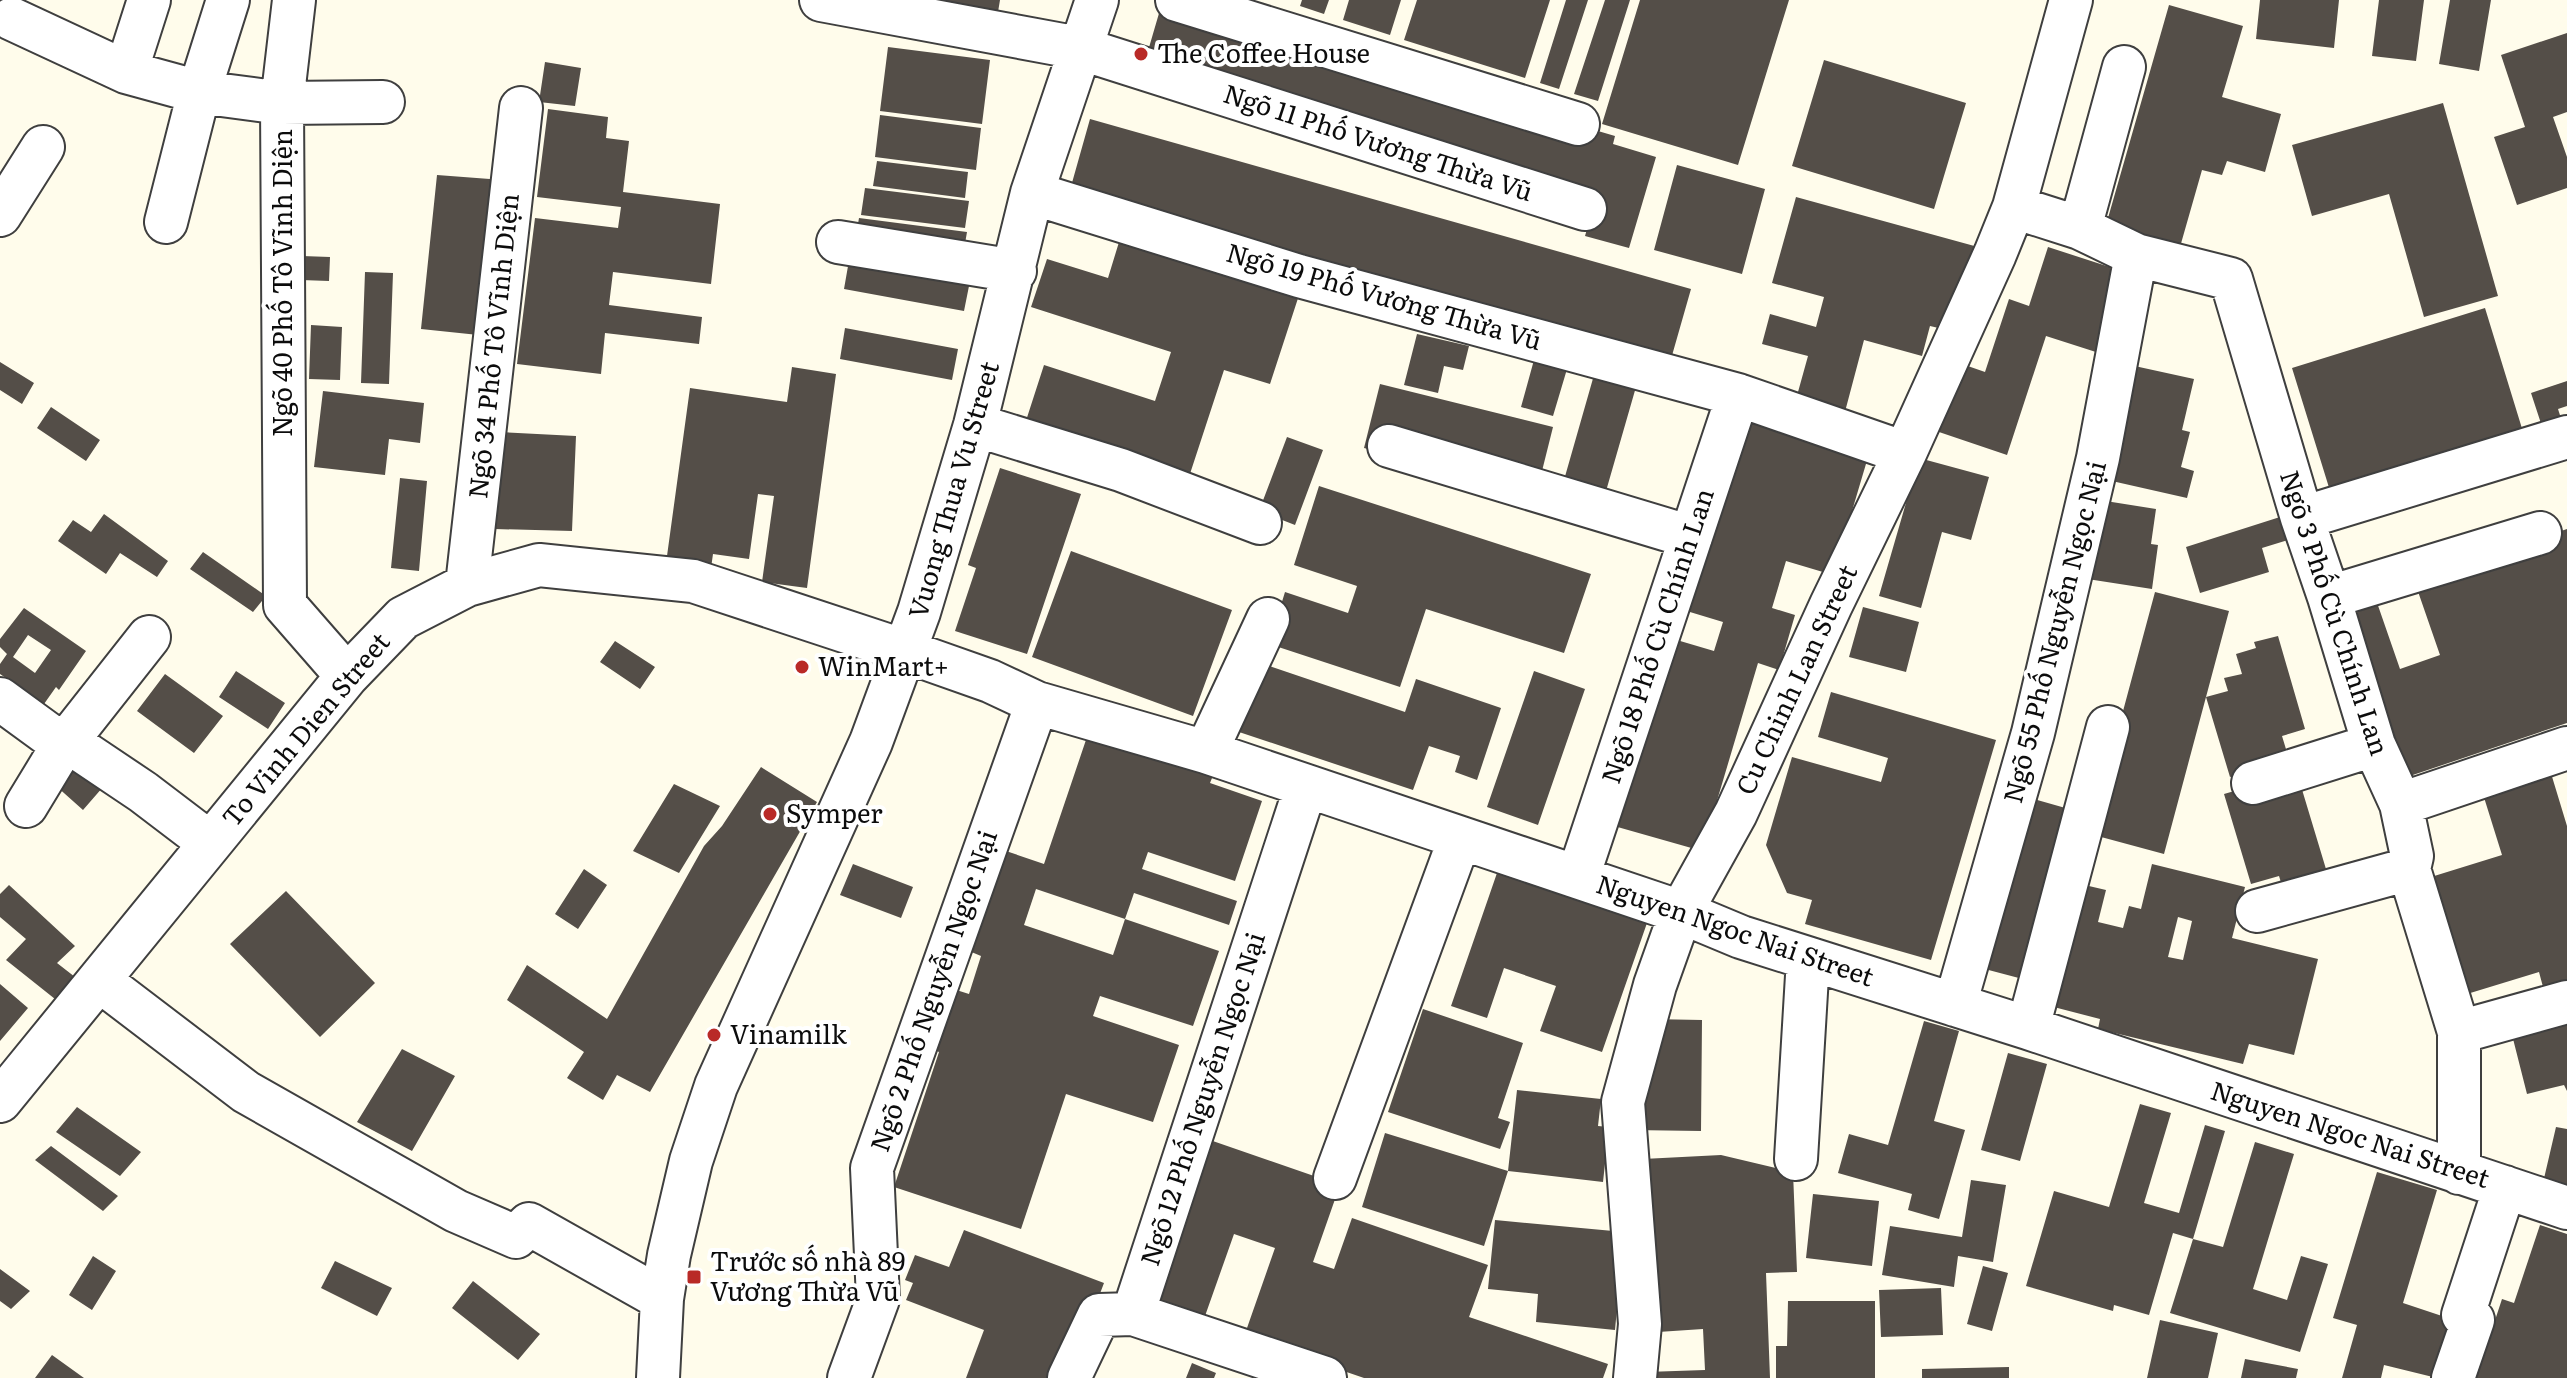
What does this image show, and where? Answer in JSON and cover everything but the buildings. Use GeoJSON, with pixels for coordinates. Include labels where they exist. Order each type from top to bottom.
{"type":"FeatureCollection","features":[{"type":"Feature","properties":{"kind":"street"},"geometry":{"type":"LineString","coordinates":[[126,72],[149,0]]}},
{"type":"Feature","properties":{"kind":"street"},"geometry":{"type":"LineString","coordinates":[[166,222],[199,92],[228,0]]}},
{"type":"Feature","properties":{"kind":"street"},"geometry":{"type":"LineString","coordinates":[[294,0],[282,103],[383,102]]}},
{"type":"Feature","properties":{"kind":"street","name":"Ngõ 11 Phố Vương Thừa Vũ"},"geometry":{"type":"LineString","coordinates":[[821,0],[1079,48],[1585,209]]}},
{"type":"Feature","properties":{"kind":"street","name":"Vuong Thua Vu Street"},"geometry":{"type":"LineString","coordinates":[[658,1378],[662,1299],[691,1161],[716,1086],[871,742],[905,651],[975,425],[1032,193],[1097,0]]}},
{"type":"Feature","properties":{"kind":"street"},"geometry":{"type":"LineString","coordinates":[[1177,0],[1578,124]]}},
{"type":"Feature","properties":{"kind":"street","name":"Cu Chinh Lan Street"},"geometry":{"type":"LineString","coordinates":[[1635,1378],[1640,1324],[1623,1102],[1655,985],[1681,912],[1736,813],[1905,453],[2014,207],[2071,0]]}},
{"type":"Feature","properties":{"kind":"street","name":"Ngõ 40 Phố Tô Vĩnh Diện"},"geometry":{"type":"LineString","coordinates":[[12,14],[126,72],[199,92],[282,103],[285,605],[347,676]]}},
{"type":"Feature","properties":{"kind":"street"},"geometry":{"type":"LineString","coordinates":[[2080,228],[2124,67]]}},
{"type":"Feature","properties":{"kind":"street","name":"Ngõ 34 Phố Tô Vĩnh Diện"},"geometry":{"type":"LineString","coordinates":[[467,585],[521,108]]}},
{"type":"Feature","properties":{"kind":"street"},"geometry":{"type":"LineString","coordinates":[[0,215],[43,147]]}},
{"type":"Feature","properties":{"kind":"street","name":"Ngõ 19 Phố Vương Thừa Vũ"},"geometry":{"type":"LineString","coordinates":[[1032,193],[1299,276],[1738,395],[1905,453]]}},
{"type":"Feature","properties":{"kind":"street","name":"Ngõ 3 Phố Cù Chính Lan"},"geometry":{"type":"LineString","coordinates":[[2014,207],[2080,228],[2136,255],[2231,279],[2374,745],[2401,804],[2412,856],[2409,869],[2459,1032],[2459,1173]]}},
{"type":"Feature","properties":{"kind":"street"},"geometry":{"type":"LineString","coordinates":[[838,242],[1015,271]]}},
{"type":"Feature","properties":{"kind":"street","name":"Ngõ 55 Phố Nguyễn Ngọc Nại"},"geometry":{"type":"LineString","coordinates":[[1955,1005],[2033,733],[2098,458],[2136,255]]}},
{"type":"Feature","properties":{"kind":"street","name":"Ngõ 18 Phố Cù Chính Lan"},"geometry":{"type":"LineString","coordinates":[[1578,877],[1738,395]]}},
{"type":"Feature","properties":{"kind":"street"},"geometry":{"type":"LineString","coordinates":[[975,425],[1121,470],[1260,523]]}},
{"type":"Feature","properties":{"kind":"street"},"geometry":{"type":"LineString","coordinates":[[2302,518],[2567,437]]}},
{"type":"Feature","properties":{"kind":"street"},"geometry":{"type":"LineString","coordinates":[[1389,446],[1691,537]]}},
{"type":"Feature","properties":{"kind":"street"},"geometry":{"type":"LineString","coordinates":[[2329,597],[2540,533]]}},
{"type":"Feature","properties":{"kind":"street","name":"To Vinh Dien Street"},"geometry":{"type":"LineString","coordinates":[[0,1101],[347,676],[403,618],[467,585],[539,565],[693,581],[905,651]]}},
{"type":"Feature","properties":{"kind":"street"},"geometry":{"type":"LineString","coordinates":[[1206,752],[1268,619]]}},
{"type":"Feature","properties":{"kind":"street"},"geometry":{"type":"LineString","coordinates":[[26,806],[65,743],[149,637]]}},
{"type":"Feature","properties":{"kind":"street","name":"Nguyen Ngoc Nai Street"},"geometry":{"type":"LineString","coordinates":[[905,651],[990,681],[1037,703],[1206,752],[1681,912],[1741,937],[2028,1028],[2567,1208]]}},
{"type":"Feature","properties":{"kind":"street"},"geometry":{"type":"LineString","coordinates":[[0,699],[143,792],[210,843]]}},
{"type":"Feature","properties":{"kind":"street","name":"Ngõ 2 Phố Nguyễn Ngọc Nại"},"geometry":{"type":"LineString","coordinates":[[849,1378],[878,1299],[872,1168],[1037,703]]}},
{"type":"Feature","properties":{"kind":"street"},"geometry":{"type":"LineString","coordinates":[[2028,1028],[2108,727]]}},
{"type":"Feature","properties":{"kind":"street"},"geometry":{"type":"LineString","coordinates":[[2253,783],[2374,745]]}},
{"type":"Feature","properties":{"kind":"street"},"geometry":{"type":"LineString","coordinates":[[2401,804],[2567,748]]}},
{"type":"Feature","properties":{"kind":"street","name":"Ngõ 12 Phố Nguyễn Ngọc Nại"},"geometry":{"type":"LineString","coordinates":[[1133,1314],[1306,786]]}},
{"type":"Feature","properties":{"kind":"street"},"geometry":{"type":"LineString","coordinates":[[1335,1178],[1460,838]]}},
{"type":"Feature","properties":{"kind":"street"},"geometry":{"type":"LineString","coordinates":[[2257,911],[2409,869]]}},
{"type":"Feature","properties":{"kind":"street"},"geometry":{"type":"LineString","coordinates":[[1796,1159],[1808,959]]}},
{"type":"Feature","properties":{"kind":"street"},"geometry":{"type":"LineString","coordinates":[[99,980],[246,1092],[456,1211],[516,1237],[529,1224],[662,1299]]}},
{"type":"Feature","properties":{"kind":"street"},"geometry":{"type":"LineString","coordinates":[[2459,1032],[2567,1002]]}},
{"type":"Feature","properties":{"kind":"street"},"geometry":{"type":"LineString","coordinates":[[2453,1378],[2473,1320],[2463,1315],[2505,1187]]}},
{"type":"Feature","properties":{"kind":"street"},"geometry":{"type":"LineString","coordinates":[[1069,1378],[1099,1315],[1133,1314],[1325,1378]]}},
{"type":"Feature","properties":{"kind":"place","name":"The Coffee House"},"geometry":{"type":"Point","coordinates":[1141,54]}},
{"type":"Feature","properties":{"kind":"place","name":"WinMart+"},"geometry":{"type":"Point","coordinates":[802,667]}},
{"type":"Feature","properties":{"kind":"place","name":"Symper"},"geometry":{"type":"Point","coordinates":[770,814]}},
{"type":"Feature","properties":{"kind":"place","name":"Vinamilk"},"geometry":{"type":"Point","coordinates":[714,1035]}},
{"type":"Feature","properties":{"kind":"place","name":"Trước số nhà 89 Vương Thừa Vũ"},"geometry":{"type":"Point","coordinates":[694,1277]}}]}
